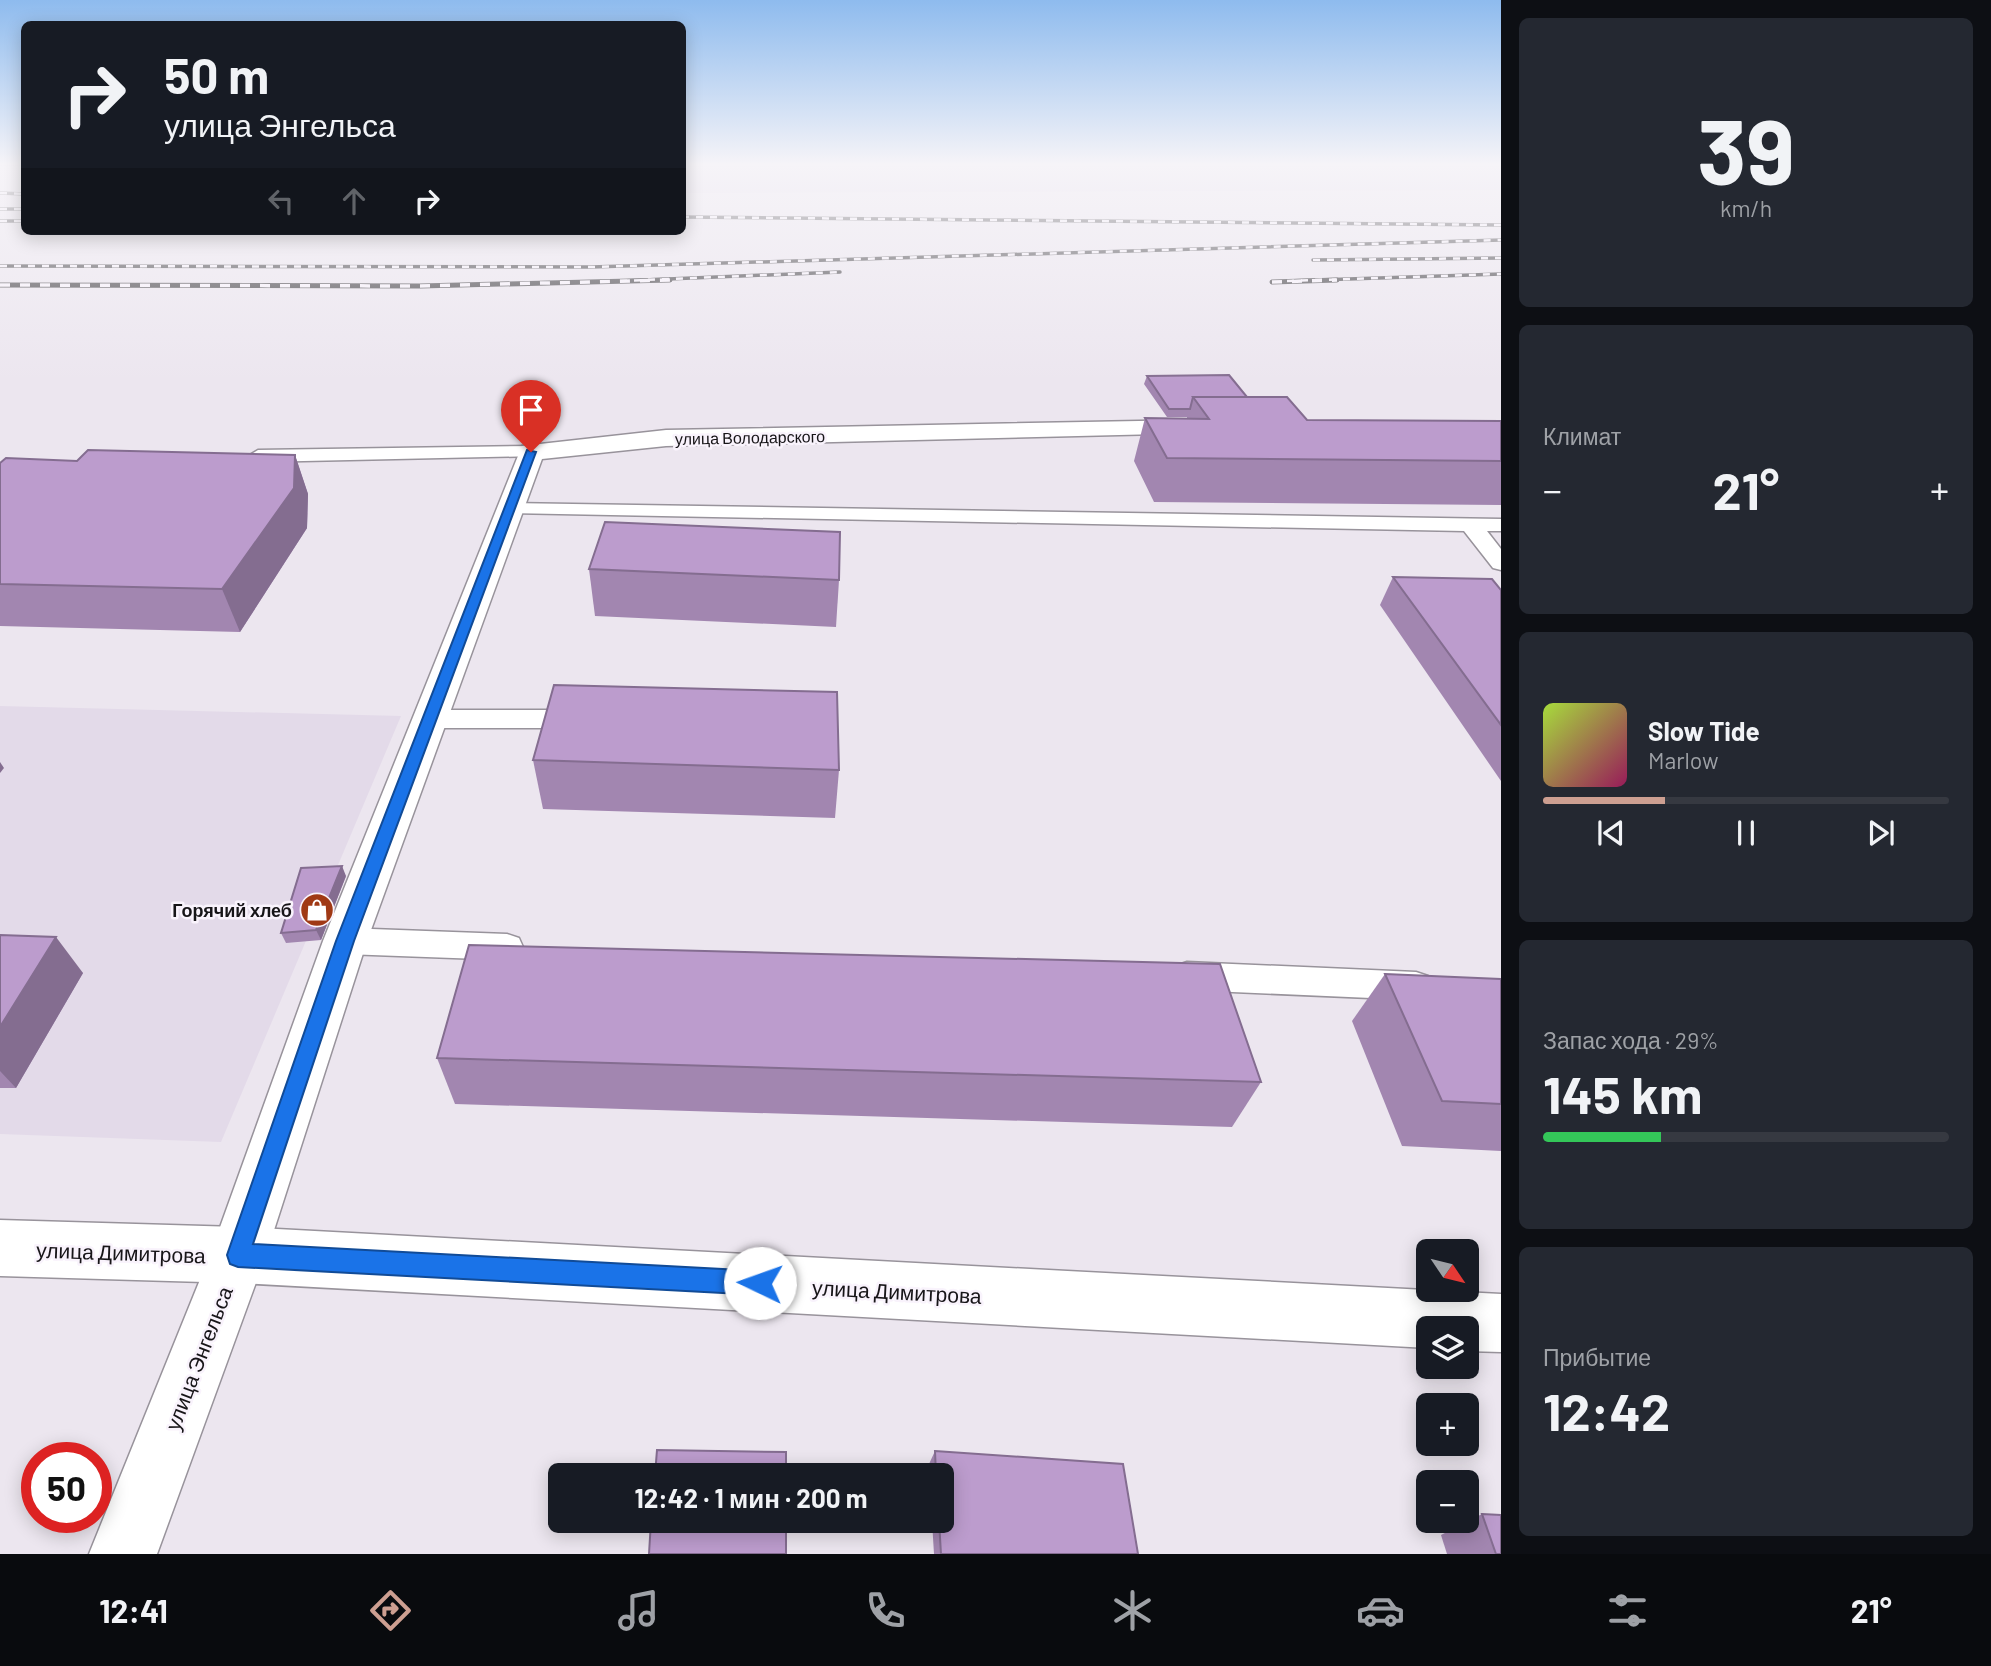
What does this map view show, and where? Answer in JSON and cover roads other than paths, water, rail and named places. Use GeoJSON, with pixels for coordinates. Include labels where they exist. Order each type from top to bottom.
{"type":"FeatureCollection","features":[{"type":"Feature","properties":{"kind":"street","name":"улица Володарского"},"geometry":{"type":"LineString","coordinates":[[531,452],[666,439],[1213,428]]}},
{"type":"Feature","properties":{"kind":"street","name":"улица Энгельса"},"geometry":{"type":"LineString","coordinates":[[123,1554],[238,1255],[345,941],[531,452]]}},
{"type":"Feature","properties":{"kind":"street","name":"улица Димитрова"},"geometry":{"type":"LineString","coordinates":[[0,1248],[238,1255],[1501,1323]]}},
{"type":"Feature","properties":{"kind":"lane","name":"улица Володарского"},"geometry":{"type":"LineString","coordinates":[[234,457],[531,452]]}},
{"type":"Feature","properties":{"kind":"lane"},"geometry":{"type":"LineString","coordinates":[[509,509],[1501,525]]}},
{"type":"Feature","properties":{"kind":"lane"},"geometry":{"type":"LineString","coordinates":[[1471,524],[1501,563]]}},
{"type":"Feature","properties":{"kind":"lane"},"geometry":{"type":"LineString","coordinates":[[429,719],[610,719]]}},
{"type":"Feature","properties":{"kind":"lane"},"geometry":{"type":"LineString","coordinates":[[345,941],[540,949]]}},
{"type":"Feature","properties":{"kind":"lane"},"geometry":{"type":"LineString","coordinates":[[1153,975],[1445,987]]}},
{"type":"Feature","properties":{"kind":"railway"},"geometry":{"type":"LineString","coordinates":[[0,266],[591,267],[1501,240]]}},
{"type":"Feature","properties":{"kind":"railway"},"geometry":{"type":"LineString","coordinates":[[1313,260],[1501,258]]}},
{"type":"Feature","properties":{"kind":"railway"},"geometry":{"type":"LineString","coordinates":[[620,281],[840,272]]}},
{"type":"Feature","properties":{"kind":"railway"},"geometry":{"type":"LineString","coordinates":[[1287,281],[1501,274]]}},
{"type":"Feature","properties":{"kind":"railway"},"geometry":{"type":"LineString","coordinates":[[0,285],[420,286],[670,280]]}},
{"type":"Feature","properties":{"kind":"railway"},"geometry":{"type":"LineString","coordinates":[[1272,282],[1337,280]]}},
{"type":"Feature","properties":{"kind":"place","name":"Горячий хлеб"},"geometry":{"type":"Point","coordinates":[317,910]}}]}
